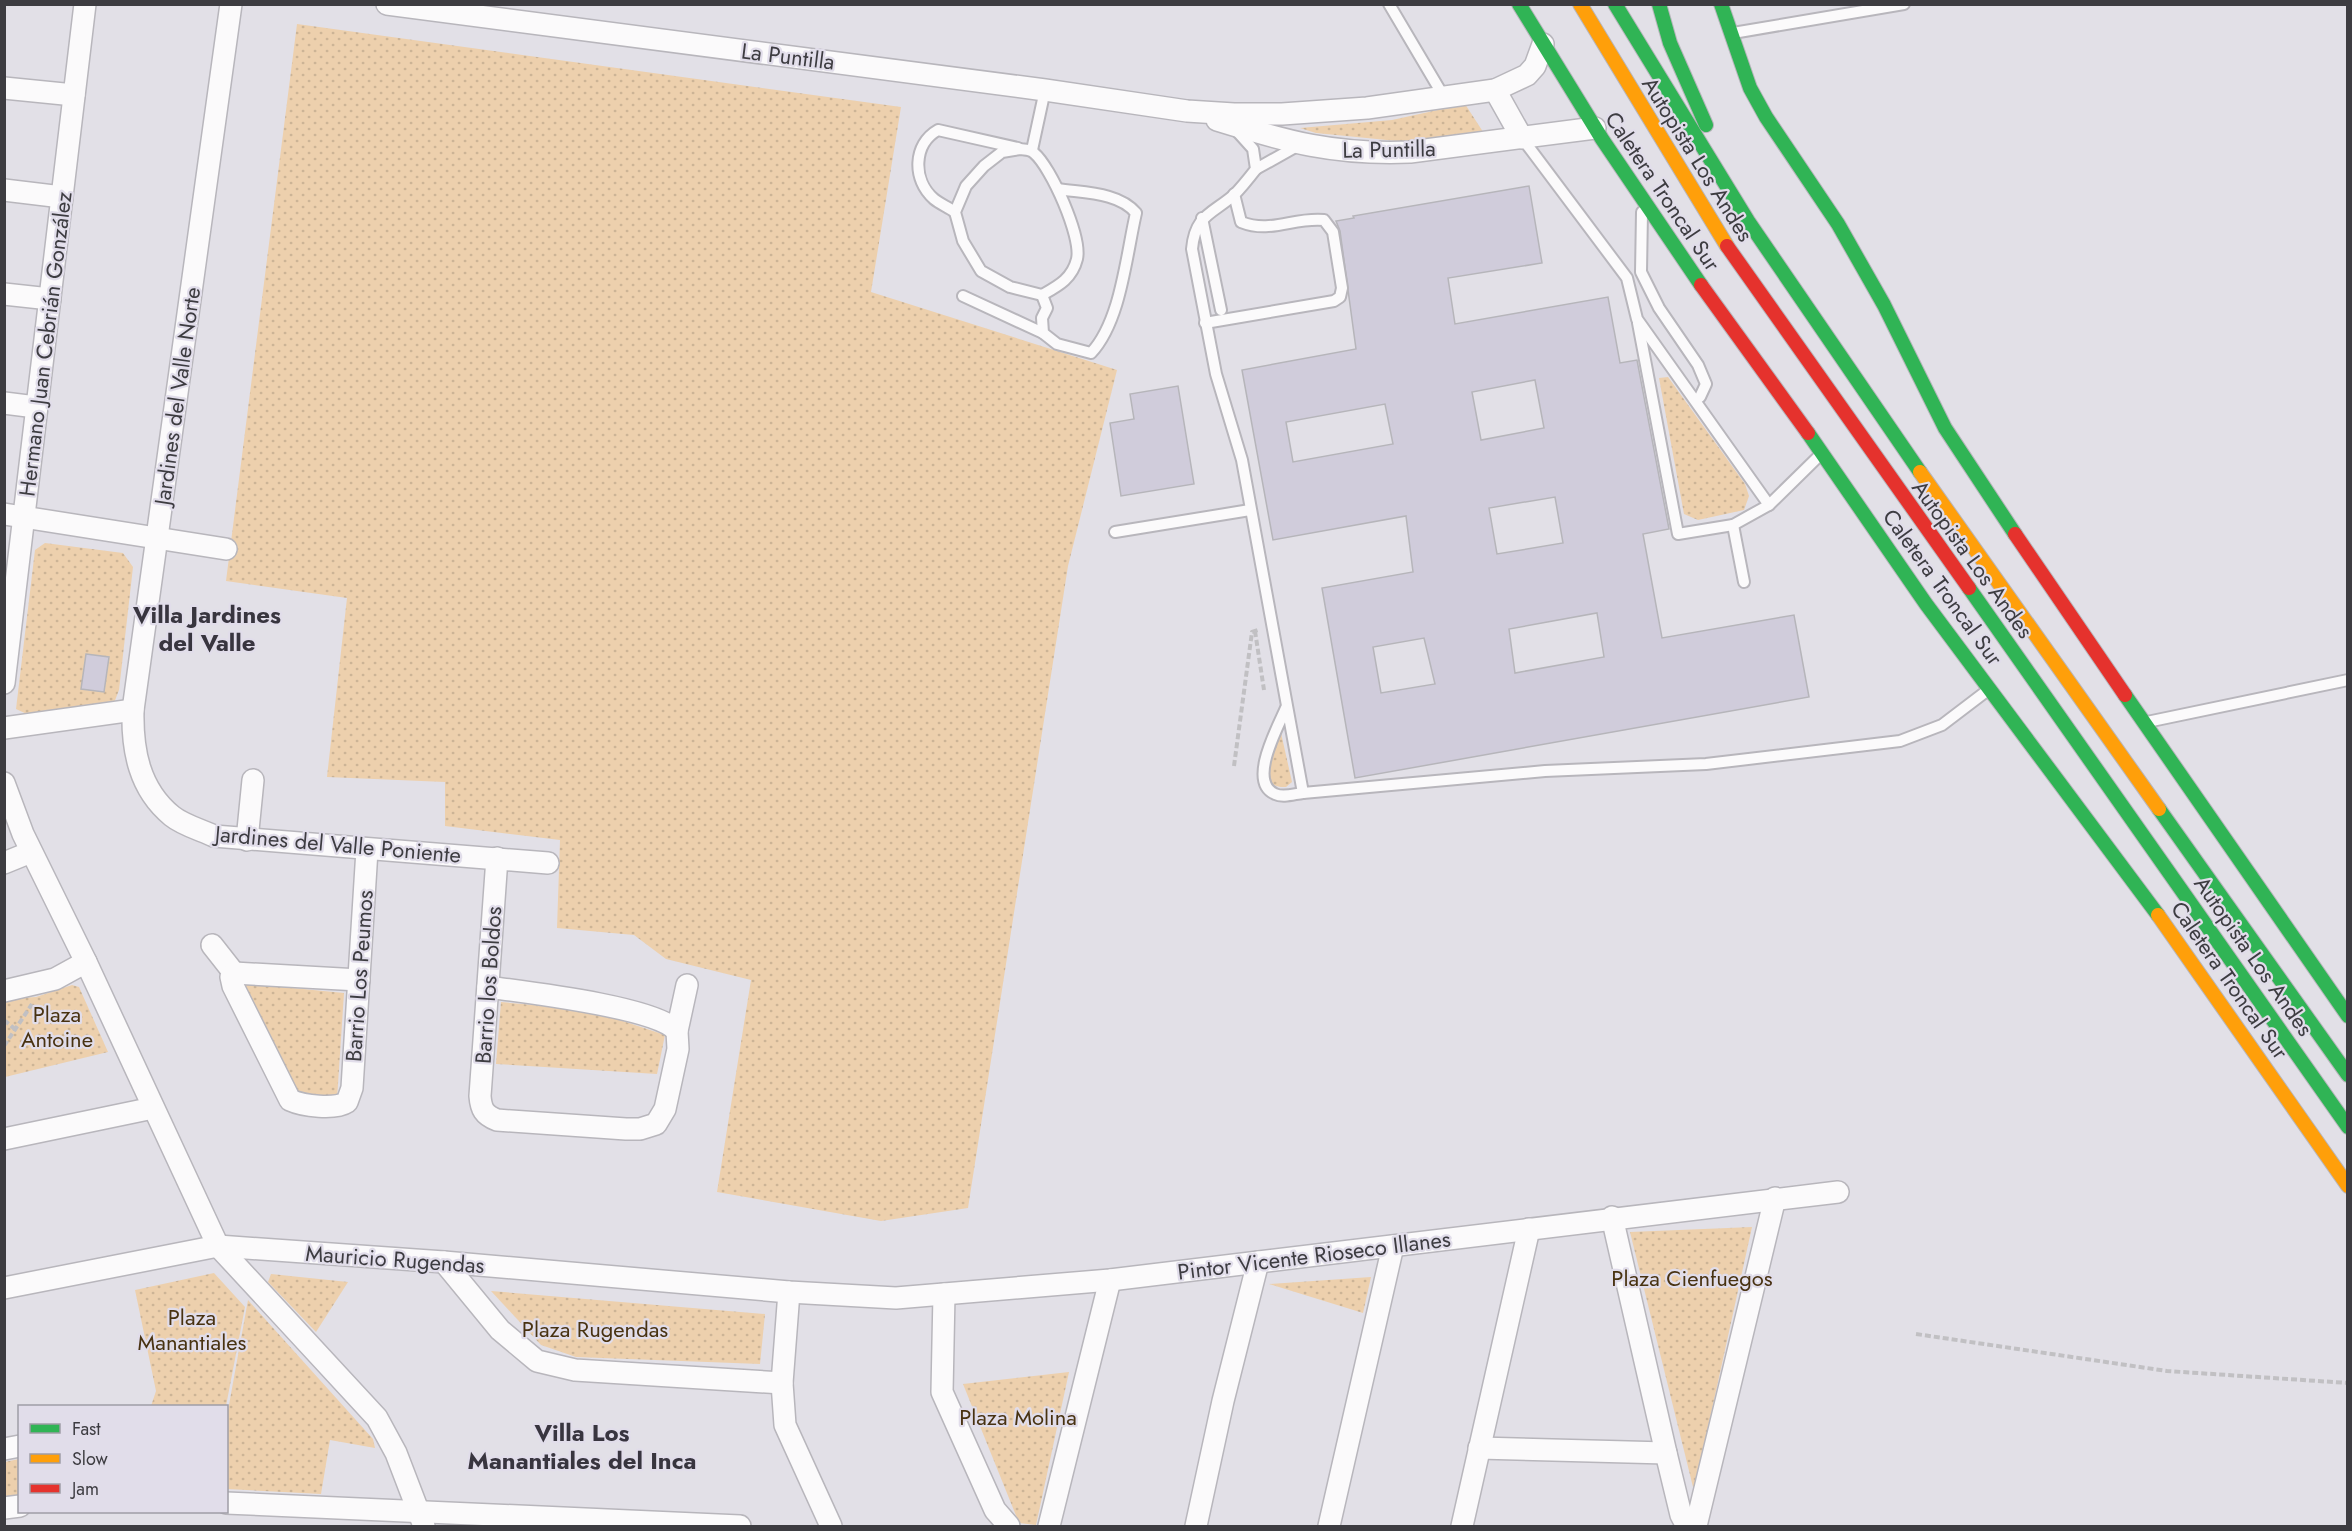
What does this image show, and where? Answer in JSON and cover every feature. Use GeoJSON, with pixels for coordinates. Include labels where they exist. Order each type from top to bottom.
{"type":"FeatureCollection","features":[{"type":"Feature","properties":{"kind":"main road","name":"Caletera Troncal Sur"},"geometry":{"type":"LineString","coordinates":[[1518,4],[1595,128],[1724,318],[1823,453],[1926,604],[1991,688],[2224,1007],[2348,1186]]}},
{"type":"Feature","properties":{"kind":"main road","name":"Autopista Los Andes"},"geometry":{"type":"LineString","coordinates":[[1580,4],[1717,231],[2348,1127]]}},
{"type":"Feature","properties":{"kind":"main road","name":"Autopista Los Andes"},"geometry":{"type":"LineString","coordinates":[[1615,4],[1669,97],[1770,256],[1891,431],[2348,1075]]}},
{"type":"Feature","properties":{"kind":"main road"},"geometry":{"type":"LineString","coordinates":[[1659,4],[1671,43],[1700,112],[1770,256]]}},
{"type":"Feature","properties":{"kind":"main road"},"geometry":{"type":"LineString","coordinates":[[1721,4],[1750,88],[1838,224],[1884,305],[1945,429],[2144,723],[2348,1016]]}},
{"type":"Feature","properties":{"kind":"street","name":"Hermano Juan Cebrián González"},"geometry":{"type":"LineString","coordinates":[[4,683],[8,627],[26,517],[36,407],[85,4]]}},
{"type":"Feature","properties":{"kind":"street","name":"Jardines del Valle Norte"},"geometry":{"type":"LineString","coordinates":[[146,786],[135,753],[133,710],[231,4]]}},
{"type":"Feature","properties":{"kind":"street","name":"La Puntilla"},"geometry":{"type":"LineString","coordinates":[[387,4],[1045,90],[1187,111],[1258,114],[1328,111],[1496,90],[1527,75],[1535,66],[1543,44]]}},
{"type":"Feature","properties":{"kind":"street"},"geometry":{"type":"LineString","coordinates":[[4,88],[74,95]]}},
{"type":"Feature","properties":{"kind":"street"},"geometry":{"type":"LineString","coordinates":[[1496,90],[1522,138]]}},
{"type":"Feature","properties":{"kind":"street","name":"La Puntilla"},"geometry":{"type":"LineString","coordinates":[[1187,111],[1299,145],[1382,153],[1410,152],[1595,128]]}},
{"type":"Feature","properties":{"kind":"street"},"geometry":{"type":"LineString","coordinates":[[4,190],[62,197]]}},
{"type":"Feature","properties":{"kind":"street"},"geometry":{"type":"LineString","coordinates":[[4,294],[50,299]]}},
{"type":"Feature","properties":{"kind":"street"},"geometry":{"type":"LineString","coordinates":[[4,403],[36,407]]}},
{"type":"Feature","properties":{"kind":"street"},"geometry":{"type":"LineString","coordinates":[[4,514],[226,549]]}},
{"type":"Feature","properties":{"kind":"street"},"geometry":{"type":"LineString","coordinates":[[4,728],[133,710]]}},
{"type":"Feature","properties":{"kind":"street"},"geometry":{"type":"LineString","coordinates":[[248,840],[253,780]]}},
{"type":"Feature","properties":{"kind":"street"},"geometry":{"type":"LineString","coordinates":[[4,783],[31,852],[86,962],[219,1246],[377,1418],[396,1453],[422,1519]]}},
{"type":"Feature","properties":{"kind":"street","name":"Jardines del Valle Poniente"},"geometry":{"type":"LineString","coordinates":[[146,786],[172,816],[214,836],[548,863]]}},
{"type":"Feature","properties":{"kind":"street","name":"Barrio Los Peumos"},"geometry":{"type":"LineString","coordinates":[[234,974],[231,977],[233,986],[290,1100],[297,1104],[340,1106],[347,1102],[351,1088],[367,850]]}},
{"type":"Feature","properties":{"kind":"street"},"geometry":{"type":"LineString","coordinates":[[4,864],[31,852]]}},
{"type":"Feature","properties":{"kind":"street","name":"Barrio los Boldos"},"geometry":{"type":"LineString","coordinates":[[497,858],[480,1096],[482,1111],[497,1120],[626,1129],[640,1129],[656,1124],[665,1109],[678,1050],[677,1031]]}},
{"type":"Feature","properties":{"kind":"street"},"geometry":{"type":"LineString","coordinates":[[212,945],[234,974],[359,980]]}},
{"type":"Feature","properties":{"kind":"street"},"geometry":{"type":"LineString","coordinates":[[4,991],[55,979],[86,962]]}},
{"type":"Feature","properties":{"kind":"street"},"geometry":{"type":"LineString","coordinates":[[488,987],[595,1002],[658,1020],[677,1031],[687,985]]}},
{"type":"Feature","properties":{"kind":"street"},"geometry":{"type":"LineString","coordinates":[[4,1139],[153,1108]]}},
{"type":"Feature","properties":{"kind":"street","name":"Pintor Vicente Rioseco Illanes"},"geometry":{"type":"LineString","coordinates":[[789,1292],[896,1298],[1110,1280],[1612,1217],[1838,1192]]}},
{"type":"Feature","properties":{"kind":"street"},"geometry":{"type":"LineString","coordinates":[[1696,1527],[1775,1198]]}},
{"type":"Feature","properties":{"kind":"street"},"geometry":{"type":"LineString","coordinates":[[1612,1217],[1665,1454],[1680,1515],[1686,1527]]}},
{"type":"Feature","properties":{"kind":"street"},"geometry":{"type":"LineString","coordinates":[[1462,1527],[1529,1229]]}},
{"type":"Feature","properties":{"kind":"street","name":"Mauricio Rugendas"},"geometry":{"type":"LineString","coordinates":[[4,1288],[219,1246],[444,1262],[789,1292]]}},
{"type":"Feature","properties":{"kind":"street"},"geometry":{"type":"LineString","coordinates":[[1329,1527],[1393,1246]]}},
{"type":"Feature","properties":{"kind":"street"},"geometry":{"type":"LineString","coordinates":[[444,1262],[500,1330],[537,1361],[575,1370],[782,1383]]}},
{"type":"Feature","properties":{"kind":"street"},"geometry":{"type":"LineString","coordinates":[[1196,1527],[1223,1401],[1258,1262]]}},
{"type":"Feature","properties":{"kind":"street"},"geometry":{"type":"LineString","coordinates":[[1049,1527],[1110,1280]]}},
{"type":"Feature","properties":{"kind":"street"},"geometry":{"type":"LineString","coordinates":[[789,1292],[782,1383],[785,1425],[831,1527]]}},
{"type":"Feature","properties":{"kind":"street"},"geometry":{"type":"LineString","coordinates":[[944,1294],[942,1392],[995,1510],[1009,1527]]}},
{"type":"Feature","properties":{"kind":"street"},"geometry":{"type":"LineString","coordinates":[[1479,1448],[1665,1454]]}},
{"type":"Feature","properties":{"kind":"street"},"geometry":{"type":"LineString","coordinates":[[228,1503],[422,1519],[740,1527]]}},
{"type":"Feature","properties":{"kind":"lane"},"geometry":{"type":"LineString","coordinates":[[1389,4],[1444,97]]}},
{"type":"Feature","properties":{"kind":"lane"},"geometry":{"type":"LineString","coordinates":[[1730,34],[1904,4]]}},
{"type":"Feature","properties":{"kind":"lane"},"geometry":{"type":"LineString","coordinates":[[1026,150],[1045,90]]}},
{"type":"Feature","properties":{"kind":"lane"},"geometry":{"type":"LineString","coordinates":[[1230,124],[1253,149],[1256,169]]}},
{"type":"Feature","properties":{"kind":"lane"},"geometry":{"type":"LineString","coordinates":[[955,212],[932,198],[918,176],[919,156],[927,136],[938,130],[1026,150],[1058,189],[1072,221],[1077,258],[1065,282],[1042,295],[1010,287],[981,271],[963,241],[955,212],[966,186],[984,166],[1002,152],[1026,150]]}},
{"type":"Feature","properties":{"kind":"lane"},"geometry":{"type":"LineString","coordinates":[[1522,138],[1627,278],[1678,534],[1733,525],[1769,505],[1823,453]]}},
{"type":"Feature","properties":{"kind":"lane"},"geometry":{"type":"LineString","coordinates":[[1299,145],[1256,169],[1234,194],[1202,218],[1193,235],[1192,249],[1216,374],[1242,460],[1303,793]]}},
{"type":"Feature","properties":{"kind":"lane"},"geometry":{"type":"LineString","coordinates":[[963,296],[1044,333],[1057,344],[1091,353],[1103,340],[1114,309],[1136,213],[1128,203],[1112,197],[1058,189]]}},
{"type":"Feature","properties":{"kind":"lane"},"geometry":{"type":"LineString","coordinates":[[1205,323],[1334,301],[1341,297],[1342,288],[1333,232],[1324,220],[1311,219],[1257,229],[1241,222],[1234,194]]}},
{"type":"Feature","properties":{"kind":"lane"},"geometry":{"type":"LineString","coordinates":[[1643,200],[1641,272],[1659,308],[1698,364],[1706,384],[1700,396]]}},
{"type":"Feature","properties":{"kind":"lane"},"geometry":{"type":"LineString","coordinates":[[1202,218],[1221,310]]}},
{"type":"Feature","properties":{"kind":"lane"},"geometry":{"type":"LineString","coordinates":[[1042,295],[1047,308],[1042,318],[1044,333]]}},
{"type":"Feature","properties":{"kind":"lane"},"geometry":{"type":"LineString","coordinates":[[1637,319],[1769,505]]}},
{"type":"Feature","properties":{"kind":"lane"},"geometry":{"type":"LineString","coordinates":[[1114,532],[1250,510]]}},
{"type":"Feature","properties":{"kind":"lane"},"geometry":{"type":"LineString","coordinates":[[1733,525],[1744,582]]}},
{"type":"Feature","properties":{"kind":"lane"},"geometry":{"type":"LineString","coordinates":[[2144,723],[2348,680]]}},
{"type":"Feature","properties":{"kind":"lane"},"geometry":{"type":"LineString","coordinates":[[1286,708],[1272,741],[1262,774],[1266,788],[1282,796],[1545,771],[1706,764],[1900,741],[1942,725],[1991,688]]}},
{"type":"Feature","properties":{"kind":"path"},"geometry":{"type":"LineString","coordinates":[[1234,766],[1251,632],[1271,627]]}},
{"type":"Feature","properties":{"kind":"path"},"geometry":{"type":"LineString","coordinates":[[1255,631],[1264,690]]}},
{"type":"Feature","properties":{"kind":"path"},"geometry":{"type":"LineString","coordinates":[[4,1046],[36,997],[37,984]]}},
{"type":"Feature","properties":{"kind":"path"},"geometry":{"type":"LineString","coordinates":[[4,1020],[16,1030]]}},
{"type":"Feature","properties":{"kind":"path"},"geometry":{"type":"LineString","coordinates":[[1916,1334],[2167,1371],[2348,1383]]}},
{"type":"Feature","properties":{"kind":"green space"},"geometry":{"type":"Polygon","coordinates":[[[297,24],[901,107],[871,292],[1117,370],[1068,566],[968,1208],[881,1221],[717,1192],[751,980],[666,959],[634,935],[557,928],[560,840],[445,826],[445,782],[327,777],[347,598],[226,581],[297,24]]]}},
{"type":"Feature","properties":{"kind":"green space"},"geometry":{"type":"Polygon","coordinates":[[[1465,104],[1487,138],[1417,143],[1316,133],[1300,128],[1392,120],[1465,104]]]}},
{"type":"Feature","properties":{"kind":"green space"},"geometry":{"type":"Polygon","coordinates":[[[1668,377],[1745,484],[1749,496],[1744,510],[1698,520],[1684,514],[1659,378],[1668,377]]]}},
{"type":"Feature","properties":{"kind":"green space"},"geometry":{"type":"Polygon","coordinates":[[[45,543],[123,553],[133,567],[119,690],[114,703],[29,715],[16,709],[35,550],[45,543]]]}},
{"type":"Feature","properties":{"kind":"green space"},"geometry":{"type":"Polygon","coordinates":[[[1281,733],[1292,782],[1286,787],[1273,785],[1266,774],[1281,733]]]}},
{"type":"Feature","properties":{"kind":"green space"},"geometry":{"type":"Polygon","coordinates":[[[242,983],[344,993],[337,1099],[293,1095],[242,983]]]}},
{"type":"Feature","properties":{"kind":"green space","name":"Plaza Antoine"},"geometry":{"type":"Polygon","coordinates":[[[72,985],[79,987],[108,1052],[5,1077],[5,999],[36,997],[72,985]]]}},
{"type":"Feature","properties":{"kind":"green space"},"geometry":{"type":"Polygon","coordinates":[[[501,1002],[590,1010],[665,1035],[657,1074],[496,1064],[501,1002]]]}},
{"type":"Feature","properties":{"kind":"green space","name":"Plaza Cienfuegos"},"geometry":{"type":"Polygon","coordinates":[[[1752,1227],[1694,1491],[1630,1232],[1752,1227]]]}},
{"type":"Feature","properties":{"kind":"green space","name":"Plaza Manantiales"},"geometry":{"type":"Polygon","coordinates":[[[214,1273],[245,1307],[226,1405],[151,1405],[156,1391],[135,1290],[214,1273]]]}},
{"type":"Feature","properties":{"kind":"green space"},"geometry":{"type":"Polygon","coordinates":[[[271,1274],[348,1282],[316,1332],[268,1282],[271,1274]]]}},
{"type":"Feature","properties":{"kind":"green space"},"geometry":{"type":"Polygon","coordinates":[[[1371,1277],[1363,1313],[1269,1284],[1371,1277]]]}},
{"type":"Feature","properties":{"kind":"green space","name":"Plaza Rugendas"},"geometry":{"type":"Polygon","coordinates":[[[491,1291],[765,1314],[760,1364],[576,1357],[541,1345],[491,1291]]]}},
{"type":"Feature","properties":{"kind":"green space"},"geometry":{"type":"Polygon","coordinates":[[[248,1300],[373,1439],[375,1448],[330,1440],[321,1494],[228,1489],[228,1410],[248,1300]]]}},
{"type":"Feature","properties":{"kind":"green space","name":"Plaza Molina"},"geometry":{"type":"Polygon","coordinates":[[[1069,1372],[1036,1525],[1019,1523],[963,1384],[1069,1372]]]}},
{"type":"Feature","properties":{"kind":"green space"},"geometry":{"type":"Polygon","coordinates":[[[18,1459],[18,1495],[5,1497],[5,1462],[18,1459]]]}},
{"type":"Feature","properties":{"kind":"building"},"geometry":{"type":"Polygon","coordinates":[[[1529,186],[1542,263],[1448,278],[1455,324],[1608,297],[1620,363],[1637,360],[1669,529],[1643,534],[1662,638],[1794,615],[1809,697],[1355,778],[1322,588],[1413,572],[1406,516],[1273,540],[1242,370],[1356,349],[1340,231],[1336,221],[1354,218],[1353,216],[1529,186]],[[1535,380],[1472,392],[1481,440],[1544,428],[1535,380]],[[1385,404],[1286,422],[1293,462],[1393,444],[1385,404]],[[1555,497],[1489,508],[1497,554],[1563,543],[1555,497]],[[1597,613],[1509,629],[1515,673],[1604,657],[1597,613]],[[1424,638],[1373,647],[1381,693],[1435,684],[1424,638]]]}},
{"type":"Feature","properties":{"kind":"building"},"geometry":{"type":"Polygon","coordinates":[[[1178,386],[1194,484],[1121,496],[1110,423],[1134,419],[1130,394],[1178,386]]]}},
{"type":"Feature","properties":{"kind":"building"},"geometry":{"type":"Polygon","coordinates":[[[86,654],[109,657],[104,692],[81,689],[86,654]]]}},
{"type":"Feature","properties":{"kind":"traffic: fast"},"geometry":{"type":"LineString","coordinates":[[1519,4],[1602,139],[1701,285]]}},
{"type":"Feature","properties":{"kind":"traffic: fast"},"geometry":{"type":"LineString","coordinates":[[1615,4],[1748,221],[1920,472]]}},
{"type":"Feature","properties":{"kind":"traffic: fast"},"geometry":{"type":"LineString","coordinates":[[1659,4],[1670,43],[1706,125]]}},
{"type":"Feature","properties":{"kind":"traffic: fast"},"geometry":{"type":"LineString","coordinates":[[1721,4],[1750,88],[1766,117],[1838,224],[1884,305],[1945,428],[2015,534]]}},
{"type":"Feature","properties":{"kind":"traffic: fast"},"geometry":{"type":"LineString","coordinates":[[1808,433],[1926,604],[2158,915]]}},
{"type":"Feature","properties":{"kind":"traffic: fast"},"geometry":{"type":"LineString","coordinates":[[1969,588],[2348,1127]]}},
{"type":"Feature","properties":{"kind":"traffic: fast"},"geometry":{"type":"LineString","coordinates":[[2125,695],[2348,1016]]}},
{"type":"Feature","properties":{"kind":"traffic: fast"},"geometry":{"type":"LineString","coordinates":[[2159,809],[2348,1075]]}},
{"type":"Feature","properties":{"kind":"traffic: slow"},"geometry":{"type":"LineString","coordinates":[[1580,4],[1727,246]]}},
{"type":"Feature","properties":{"kind":"traffic: slow"},"geometry":{"type":"LineString","coordinates":[[1920,472],[2159,809]]}},
{"type":"Feature","properties":{"kind":"traffic: slow"},"geometry":{"type":"LineString","coordinates":[[2158,915],[2348,1186]]}},
{"type":"Feature","properties":{"kind":"traffic: jam"},"geometry":{"type":"LineString","coordinates":[[1727,246],[1969,588]]}},
{"type":"Feature","properties":{"kind":"traffic: jam"},"geometry":{"type":"LineString","coordinates":[[1701,285],[1808,433]]}},
{"type":"Feature","properties":{"kind":"traffic: jam"},"geometry":{"type":"LineString","coordinates":[[2015,534],[2125,695]]}},
{"type":"Feature","properties":{"kind":"district","name":"Villa Jardines del Valle"},"geometry":{"type":"Point","coordinates":[207,628]}},
{"type":"Feature","properties":{"kind":"district","name":"Villa Los Manantiales del Inca"},"geometry":{"type":"Point","coordinates":[582,1446]}}]}
